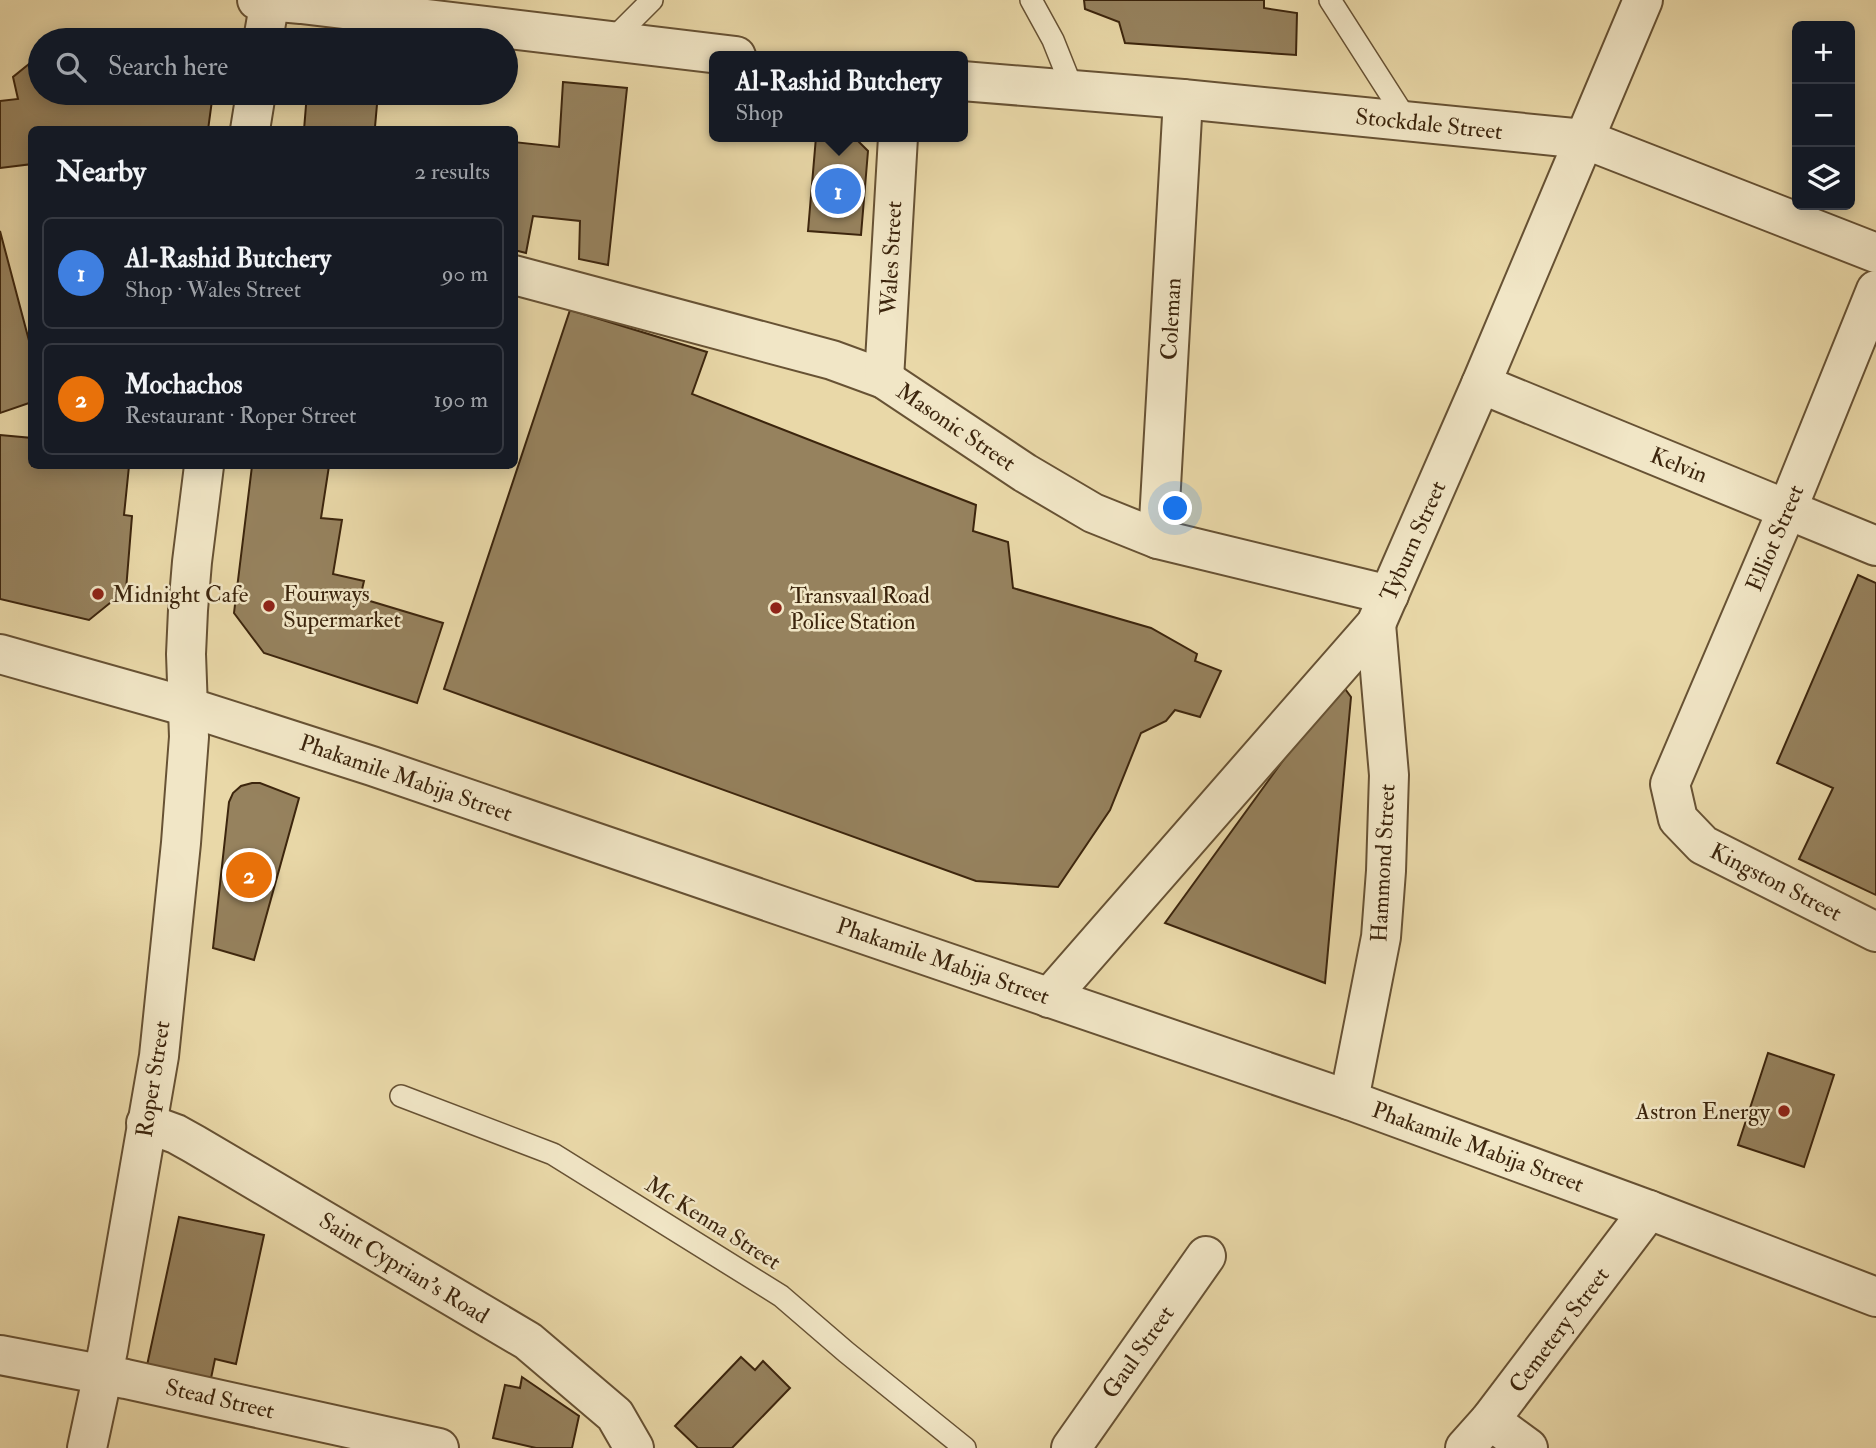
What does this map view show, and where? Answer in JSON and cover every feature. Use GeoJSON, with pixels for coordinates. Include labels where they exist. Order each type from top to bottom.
{"type":"FeatureCollection","features":[{"type":"Feature","properties":{"kind":"street"},"geometry":{"type":"LineString","coordinates":[[257,0],[497,28]]}},
{"type":"Feature","properties":{"kind":"street"},"geometry":{"type":"LineString","coordinates":[[265,28],[270,0]]}},
{"type":"Feature","properties":{"kind":"street","name":"Tyburn Street"},"geometry":{"type":"LineString","coordinates":[[1049,998],[1383,609],[1643,0]]}},
{"type":"Feature","properties":{"kind":"street"},"geometry":{"type":"LineString","coordinates":[[518,31],[709,53]]}},
{"type":"Feature","properties":{"kind":"street","name":"Stockdale Street"},"geometry":{"type":"LineString","coordinates":[[968,81],[1584,139],[1876,253]]}},
{"type":"Feature","properties":{"kind":"street","name":"Coleman"},"geometry":{"type":"LineString","coordinates":[[1158,539],[1183,99]]}},
{"type":"Feature","properties":{"kind":"street"},"geometry":{"type":"LineString","coordinates":[[251,126],[254,105]]}},
{"type":"Feature","properties":{"kind":"street","name":"Wales Street"},"geometry":{"type":"LineString","coordinates":[[884,379],[898,142]]}},
{"type":"Feature","properties":{"kind":"street","name":"Masonic Street"},"geometry":{"type":"LineString","coordinates":[[518,276],[832,360],[884,379],[1025,473],[1093,513],[1158,539],[1383,609]]}},
{"type":"Feature","properties":{"kind":"street","name":"Elliot Street"},"geometry":{"type":"LineString","coordinates":[[1670,784],[1787,510],[1876,290]]}},
{"type":"Feature","properties":{"kind":"street","name":"Kelvin"},"geometry":{"type":"LineString","coordinates":[[1481,384],[1876,546]]}},
{"type":"Feature","properties":{"kind":"street","name":"Roper Street"},"geometry":{"type":"LineString","coordinates":[[87,1448],[108,1350],[159,1056],[187,771],[188,610],[191,562],[204,469]]}},
{"type":"Feature","properties":{"kind":"street","name":"Hammond Street"},"geometry":{"type":"LineString","coordinates":[[1349,1100],[1381,937],[1386,871],[1389,775],[1383,609]]}},
{"type":"Feature","properties":{"kind":"street","name":"Phakamile Mabija Street"},"geometry":{"type":"LineString","coordinates":[[0,654],[188,707],[372,766],[1349,1100],[1876,1297]]}},
{"type":"Feature","properties":{"kind":"street","name":"Kingston Street"},"geometry":{"type":"LineString","coordinates":[[1670,784],[1678,819],[1703,845],[1876,932]]}},
{"type":"Feature","properties":{"kind":"street","name":"Saint Cyprian's Road"},"geometry":{"type":"LineString","coordinates":[[146,1123],[176,1134],[204,1149],[528,1341],[615,1415],[634,1448]]}},
{"type":"Feature","properties":{"kind":"street","name":"Cemetery Street"},"geometry":{"type":"LineString","coordinates":[[1478,1434],[1649,1210]]}},
{"type":"Feature","properties":{"kind":"street","name":"Gaul Street"},"geometry":{"type":"LineString","coordinates":[[1071,1448],[1206,1256]]}},
{"type":"Feature","properties":{"kind":"street","name":"Stead Street"},"geometry":{"type":"LineString","coordinates":[[0,1355],[103,1374],[439,1448]]}},
{"type":"Feature","properties":{"kind":"street"},"geometry":{"type":"LineString","coordinates":[[1478,1434],[1528,1448]]}},
{"type":"Feature","properties":{"kind":"lane"},"geometry":{"type":"LineString","coordinates":[[610,42],[652,0]]}},
{"type":"Feature","properties":{"kind":"lane"},"geometry":{"type":"LineString","coordinates":[[1031,0],[1053,40],[1073,90]]}},
{"type":"Feature","properties":{"kind":"lane"},"geometry":{"type":"LineString","coordinates":[[1330,0],[1408,122]]}},
{"type":"Feature","properties":{"kind":"lane","name":"Mc Kenna Street"},"geometry":{"type":"LineString","coordinates":[[401,1096],[553,1154],[780,1296],[965,1448]]}},
{"type":"Feature","properties":{"kind":"building"},"geometry":{"type":"Polygon","coordinates":[[[1084,0],[1264,0],[1264,8],[1297,13],[1296,55],[1125,43],[1119,22],[1085,9],[1084,0]]]}},
{"type":"Feature","properties":{"kind":"building"},"geometry":{"type":"Polygon","coordinates":[[[28,65],[28,105],[211,105],[209,126],[28,126],[28,164],[0,168],[0,101],[18,99],[13,77],[28,65]]]}},
{"type":"Feature","properties":{"kind":"building"},"geometry":{"type":"Polygon","coordinates":[[[563,82],[627,88],[608,265],[579,259],[580,221],[533,216],[526,253],[518,251],[518,142],[559,147],[563,82]]]}},
{"type":"Feature","properties":{"kind":"building"},"geometry":{"type":"Polygon","coordinates":[[[306,105],[377,105],[375,126],[304,126],[306,105]]]}},
{"type":"Feature","properties":{"kind":"building"},"geometry":{"type":"Polygon","coordinates":[[[816,142],[859,142],[868,151],[861,235],[808,231],[816,142]]]}},
{"type":"Feature","properties":{"kind":"building"},"geometry":{"type":"Polygon","coordinates":[[[0,231],[28,337],[28,403],[0,413],[0,231]]]}},
{"type":"Feature","properties":{"kind":"building","name":"Transvaal Road Police Station"},"geometry":{"type":"Polygon","coordinates":[[[570,310],[707,352],[692,394],[976,505],[973,531],[1008,542],[1013,588],[1151,628],[1197,654],[1195,661],[1221,671],[1200,717],[1175,710],[1166,721],[1141,733],[1110,810],[1058,887],[976,881],[444,689],[570,310]]]}},
{"type":"Feature","properties":{"kind":"building"},"geometry":{"type":"Polygon","coordinates":[[[0,435],[28,438],[28,469],[129,469],[124,515],[132,516],[126,590],[89,620],[0,599],[0,435]]]}},
{"type":"Feature","properties":{"kind":"building"},"geometry":{"type":"Polygon","coordinates":[[[252,469],[329,469],[321,518],[342,520],[333,574],[364,581],[360,598],[443,623],[417,703],[264,653],[234,613],[252,469]]]}},
{"type":"Feature","properties":{"kind":"building"},"geometry":{"type":"Polygon","coordinates":[[[1858,575],[1876,583],[1876,895],[1799,859],[1833,788],[1777,763],[1858,575]]]}},
{"type":"Feature","properties":{"kind":"building"},"geometry":{"type":"Polygon","coordinates":[[[1340,682],[1351,697],[1325,983],[1165,923],[1340,682]]]}},
{"type":"Feature","properties":{"kind":"building"},"geometry":{"type":"Polygon","coordinates":[[[260,783],[299,798],[254,960],[213,948],[229,802],[233,793],[241,786],[260,783]]]}},
{"type":"Feature","properties":{"kind":"building"},"geometry":{"type":"Polygon","coordinates":[[[1768,1053],[1834,1075],[1804,1167],[1738,1145],[1768,1053]]]}},
{"type":"Feature","properties":{"kind":"building"},"geometry":{"type":"Polygon","coordinates":[[[179,1217],[264,1235],[236,1364],[215,1359],[210,1383],[146,1370],[179,1217]]]}},
{"type":"Feature","properties":{"kind":"building"},"geometry":{"type":"Polygon","coordinates":[[[741,1357],[755,1370],[763,1361],[790,1388],[732,1448],[698,1448],[675,1426],[741,1357]]]}},
{"type":"Feature","properties":{"kind":"building"},"geometry":{"type":"Polygon","coordinates":[[[522,1377],[579,1416],[572,1448],[536,1448],[493,1438],[505,1385],[520,1388],[522,1377]]]}},
{"type":"Feature","properties":{"kind":"place","name":"Al-Rashid Butchery"},"geometry":{"type":"Point","coordinates":[838,191]}},
{"type":"Feature","properties":{"kind":"place","name":"Midnight Cafe"},"geometry":{"type":"Point","coordinates":[98,594]}},
{"type":"Feature","properties":{"kind":"place","name":"Fourways Supermarket"},"geometry":{"type":"Point","coordinates":[269,606]}},
{"type":"Feature","properties":{"kind":"place","name":"Transvaal Road Police Station"},"geometry":{"type":"Point","coordinates":[776,608]}},
{"type":"Feature","properties":{"kind":"place","name":"Mochachos"},"geometry":{"type":"Point","coordinates":[249,875]}},
{"type":"Feature","properties":{"kind":"place","name":"Astron Energy"},"geometry":{"type":"Point","coordinates":[1784,1111]}}]}
